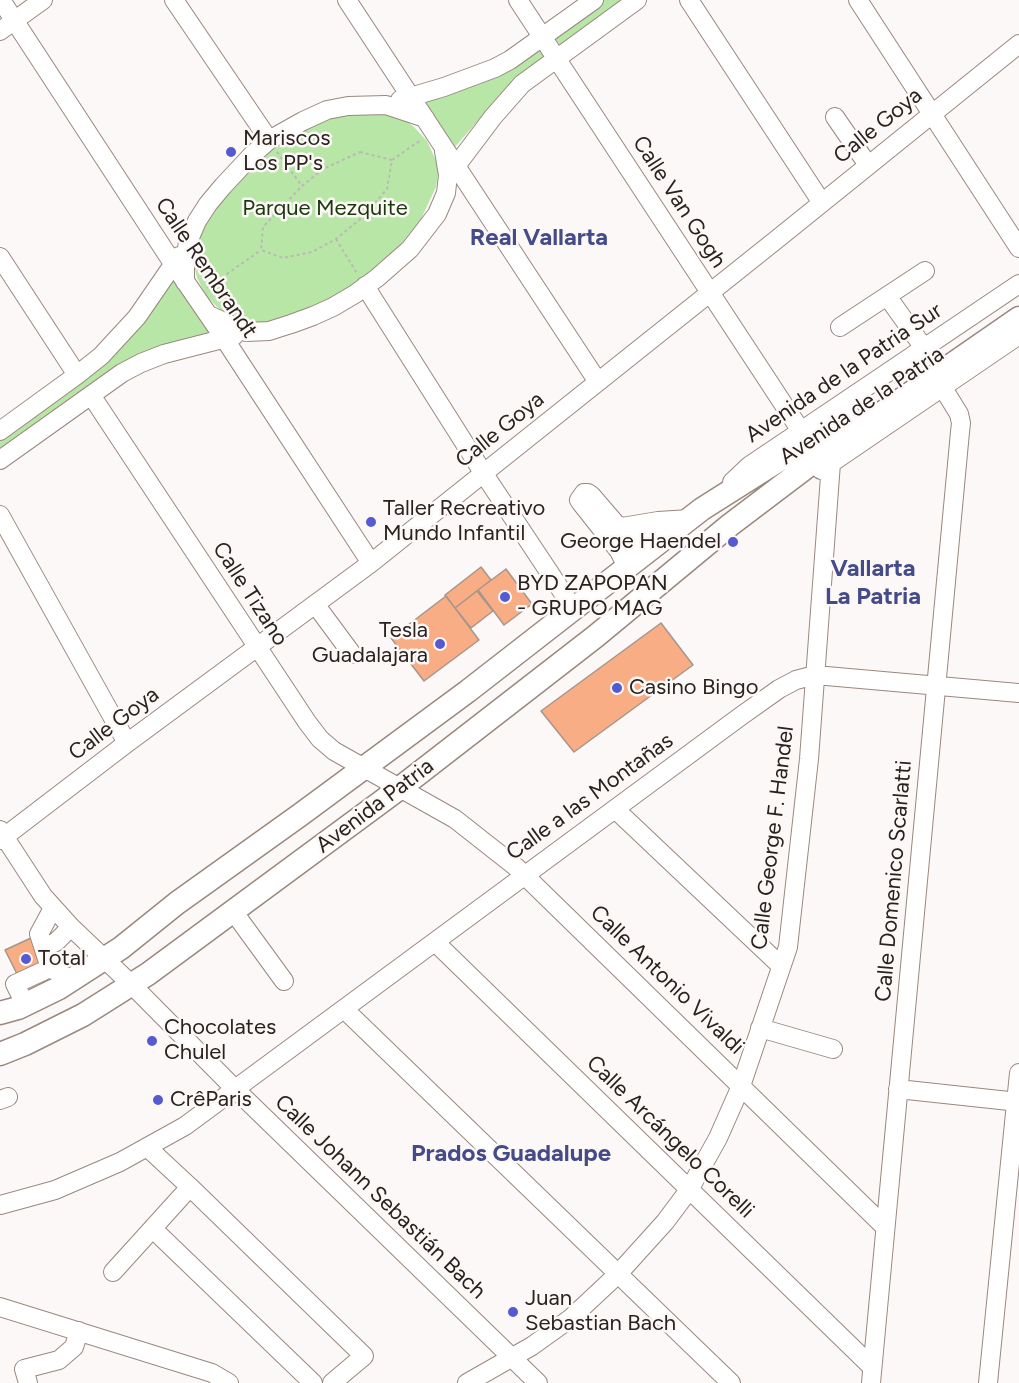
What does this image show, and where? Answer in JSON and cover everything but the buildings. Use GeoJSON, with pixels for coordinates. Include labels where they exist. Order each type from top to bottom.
{"type":"FeatureCollection","features":[{"type":"Feature","properties":{"kind":"main road","name":"Avenida de la Patria"},"geometry":{"type":"LineString","coordinates":[[696,514],[826,432],[1019,300]]}},
{"type":"Feature","properties":{"kind":"main road","name":"Avenida de la Patria"},"geometry":{"type":"LineString","coordinates":[[730,525],[837,444],[1019,318]]}},
{"type":"Feature","properties":{"kind":"main road","name":"Avenida Patria"},"geometry":{"type":"LineString","coordinates":[[1,1012],[59,988],[121,948],[177,903],[468,691],[573,608],[623,559],[696,514]]}},
{"type":"Feature","properties":{"kind":"main road","name":"Avenida Patria"},"geometry":{"type":"LineString","coordinates":[[0,1054],[26,1044],[83,1015],[132,985],[400,788],[596,636],[730,525]]}},
{"type":"Feature","properties":{"kind":"street","name":"Calle Rembrandt"},"geometry":{"type":"LineString","coordinates":[[1,0],[7,26],[224,338],[371,563]]}},
{"type":"Feature","properties":{"kind":"street"},"geometry":{"type":"LineString","coordinates":[[7,26],[43,0]]}},
{"type":"Feature","properties":{"kind":"street"},"geometry":{"type":"LineString","coordinates":[[174,0],[269,140]]}},
{"type":"Feature","properties":{"kind":"street"},"geometry":{"type":"LineString","coordinates":[[347,0],[434,131],[453,170],[598,382]]}},
{"type":"Feature","properties":{"kind":"street","name":"Calle Van Gogh"},"geometry":{"type":"LineString","coordinates":[[518,0],[801,431]]}},
{"type":"Feature","properties":{"kind":"street"},"geometry":{"type":"LineString","coordinates":[[0,430],[101,356],[132,323],[174,265],[208,204],[237,170],[269,140],[327,110],[348,106],[386,105],[495,68],[510,60],[594,0]]}},
{"type":"Feature","properties":{"kind":"street"},"geometry":{"type":"LineString","coordinates":[[0,460],[90,395],[141,363],[164,354],[246,332],[269,330],[291,324],[333,307],[377,278],[410,249],[423,232],[437,213],[453,170],[493,117],[522,84],[637,0]]}},
{"type":"Feature","properties":{"kind":"street"},"geometry":{"type":"LineString","coordinates":[[689,0],[822,203]]}},
{"type":"Feature","properties":{"kind":"street"},"geometry":{"type":"LineString","coordinates":[[858,0],[1019,248]]}},
{"type":"Feature","properties":{"kind":"street","name":"Calle Goya"},"geometry":{"type":"LineString","coordinates":[[2,836],[371,563],[1019,44]]}},
{"type":"Feature","properties":{"kind":"street"},"geometry":{"type":"LineString","coordinates":[[386,105],[434,131]]}},
{"type":"Feature","properties":{"kind":"street"},"geometry":{"type":"LineString","coordinates":[[835,117],[868,165]]}},
{"type":"Feature","properties":{"kind":"street"},"geometry":{"type":"LineString","coordinates":[[188,242],[185,261],[190,290]]}},
{"type":"Feature","properties":{"kind":"street"},"geometry":{"type":"LineString","coordinates":[[0,257],[77,375]]}},
{"type":"Feature","properties":{"kind":"street"},"geometry":{"type":"LineString","coordinates":[[840,327],[925,271]]}},
{"type":"Feature","properties":{"kind":"street","name":"Avenida de la Patria Sur"},"geometry":{"type":"LineString","coordinates":[[696,514],[749,466],[1019,284]]}},
{"type":"Feature","properties":{"kind":"street"},"geometry":{"type":"LineString","coordinates":[[365,286],[484,474],[573,608]]}},
{"type":"Feature","properties":{"kind":"street"},"geometry":{"type":"LineString","coordinates":[[887,296],[924,348]]}},
{"type":"Feature","properties":{"kind":"street"},"geometry":{"type":"LineString","coordinates":[[207,315],[246,332]]}},
{"type":"Feature","properties":{"kind":"street"},"geometry":{"type":"LineString","coordinates":[[730,525],[766,508],[1019,335]]}},
{"type":"Feature","properties":{"kind":"street","name":"Calle Domenico Scarlatti"},"geometry":{"type":"LineString","coordinates":[[871,1375],[961,423],[959,414],[943,388]]}},
{"type":"Feature","properties":{"kind":"street","name":"Calle Tizano"},"geometry":{"type":"LineString","coordinates":[[90,395],[307,723],[334,751],[400,788]]}},
{"type":"Feature","properties":{"kind":"street","name":"Calle George F. Handel"},"geometry":{"type":"LineString","coordinates":[[467,1383],[532,1346],[571,1318],[618,1274],[665,1222],[689,1190],[718,1138],[741,1086],[788,947],[809,759],[831,463]]}},
{"type":"Feature","properties":{"kind":"street"},"geometry":{"type":"LineString","coordinates":[[658,521],[623,559],[579,500],[584,493],[588,493],[616,524],[622,527],[696,514]]}},
{"type":"Feature","properties":{"kind":"street"},"geometry":{"type":"LineString","coordinates":[[0,515],[127,743]]}},
{"type":"Feature","properties":{"kind":"street"},"geometry":{"type":"LineString","coordinates":[[315,604],[352,654]]}},
{"type":"Feature","properties":{"kind":"street","name":"Calle a las Montañas"},"geometry":{"type":"LineString","coordinates":[[0,1205],[55,1190],[120,1162],[185,1126],[741,716],[796,680],[815,675],[1019,693]]}},
{"type":"Feature","properties":{"kind":"street","name":"Calle Antonio Vivaldi"},"geometry":{"type":"LineString","coordinates":[[400,788],[455,819],[525,876],[885,1227]]}},
{"type":"Feature","properties":{"kind":"street"},"geometry":{"type":"LineString","coordinates":[[615,809],[781,966]]}},
{"type":"Feature","properties":{"kind":"street","name":"Calle Johann Sebastián Bach"},"geometry":{"type":"LineString","coordinates":[[2,836],[43,896],[71,927],[538,1383]]}},
{"type":"Feature","properties":{"kind":"street"},"geometry":{"type":"LineString","coordinates":[[53,908],[39,934],[50,968],[72,980]]}},
{"type":"Feature","properties":{"kind":"street"},"geometry":{"type":"LineString","coordinates":[[233,911],[284,981]]}},
{"type":"Feature","properties":{"kind":"street"},"geometry":{"type":"LineString","coordinates":[[44,947],[56,942],[71,927]]}},
{"type":"Feature","properties":{"kind":"street","name":"Calle Arcángelo Corelli"},"geometry":{"type":"LineString","coordinates":[[435,942],[689,1190],[871,1375]]}},
{"type":"Feature","properties":{"kind":"street"},"geometry":{"type":"LineString","coordinates":[[25,1004],[15,984],[50,968]]}},
{"type":"Feature","properties":{"kind":"street"},"geometry":{"type":"LineString","coordinates":[[344,1008],[731,1383]]}},
{"type":"Feature","properties":{"kind":"street"},"geometry":{"type":"LineString","coordinates":[[760,1028],[833,1049]]}},
{"type":"Feature","properties":{"kind":"street"},"geometry":{"type":"LineString","coordinates":[[988,1383],[1018,1102],[1019,1073]]}},
{"type":"Feature","properties":{"kind":"street"},"geometry":{"type":"LineString","coordinates":[[898,1089],[1018,1102]]}},
{"type":"Feature","properties":{"kind":"street"},"geometry":{"type":"LineString","coordinates":[[147,1147],[364,1356],[332,1383]]}},
{"type":"Feature","properties":{"kind":"street"},"geometry":{"type":"LineString","coordinates":[[113,1272],[190,1187]]}},
{"type":"Feature","properties":{"kind":"street"},"geometry":{"type":"LineString","coordinates":[[153,1229],[313,1383]]}},
{"type":"Feature","properties":{"kind":"street"},"geometry":{"type":"LineString","coordinates":[[0,1307],[212,1373],[229,1383]]}},
{"type":"Feature","properties":{"kind":"street"},"geometry":{"type":"LineString","coordinates":[[28,1383],[24,1369],[59,1360],[74,1347],[79,1331]]}},
{"type":"Feature","properties":{"kind":"path"},"geometry":{"type":"LineString","coordinates":[[190,290],[261,250],[283,258],[312,252],[336,239],[364,216],[387,189],[392,160],[434,131]]}},
{"type":"Feature","properties":{"kind":"path"},"geometry":{"type":"LineString","coordinates":[[269,140],[302,186]]}},
{"type":"Feature","properties":{"kind":"path"},"geometry":{"type":"LineString","coordinates":[[261,250],[263,227],[302,186],[323,170],[360,152],[392,160]]}},
{"type":"Feature","properties":{"kind":"path"},"geometry":{"type":"LineString","coordinates":[[336,239],[365,286]]}},
{"type":"Feature","properties":{"kind":"green space"},"geometry":{"type":"Polygon","coordinates":[[[601,0],[625,0],[561,46],[552,35],[601,0]]]}},
{"type":"Feature","properties":{"kind":"green space"},"geometry":{"type":"Polygon","coordinates":[[[539,47],[547,58],[505,92],[455,147],[423,102],[539,47]]]}},
{"type":"Feature","properties":{"kind":"green space","name":"Parque Mezquite"},"geometry":{"type":"Polygon","coordinates":[[[376,111],[402,118],[414,127],[427,141],[439,167],[436,187],[421,219],[398,248],[377,268],[350,288],[321,304],[293,316],[262,324],[227,315],[206,295],[197,278],[194,263],[194,247],[211,214],[235,184],[276,147],[323,121],[357,112],[376,111]]]}},
{"type":"Feature","properties":{"kind":"green space"},"geometry":{"type":"Polygon","coordinates":[[[173,278],[213,335],[158,348],[0,454],[0,438],[173,278]]]}},
{"type":"Feature","properties":{"kind":"place","name":"Mariscos Los PP's"},"geometry":{"type":"Point","coordinates":[231,152]}},
{"type":"Feature","properties":{"kind":"place","name":"Taller Recreativo Mundo Infantil"},"geometry":{"type":"Point","coordinates":[371,522]}},
{"type":"Feature","properties":{"kind":"place","name":"George Haendel"},"geometry":{"type":"Point","coordinates":[733,542]}},
{"type":"Feature","properties":{"kind":"place","name":"BYD ZAPOPAN - GRUPO MAG"},"geometry":{"type":"Point","coordinates":[505,597]}},
{"type":"Feature","properties":{"kind":"place","name":"Tesla Guadalajara"},"geometry":{"type":"Point","coordinates":[440,644]}},
{"type":"Feature","properties":{"kind":"place","name":"Casino Bingo"},"geometry":{"type":"Point","coordinates":[617,688]}},
{"type":"Feature","properties":{"kind":"place","name":"Total"},"geometry":{"type":"Point","coordinates":[26,959]}},
{"type":"Feature","properties":{"kind":"place","name":"Chocolates Chulel"},"geometry":{"type":"Point","coordinates":[152,1041]}},
{"type":"Feature","properties":{"kind":"place","name":"CrêParis"},"geometry":{"type":"Point","coordinates":[158,1100]}},
{"type":"Feature","properties":{"kind":"place","name":"Juan Sebastian Bach"},"geometry":{"type":"Point","coordinates":[513,1312]}},
{"type":"Feature","properties":{"kind":"district","name":"Real Vallarta"},"geometry":{"type":"Point","coordinates":[539,238]}},
{"type":"Feature","properties":{"kind":"district","name":"Vallarta La Patria"},"geometry":{"type":"Point","coordinates":[873,583]}},
{"type":"Feature","properties":{"kind":"district","name":"Prados Guadalupe"},"geometry":{"type":"Point","coordinates":[511,1154]}}]}
